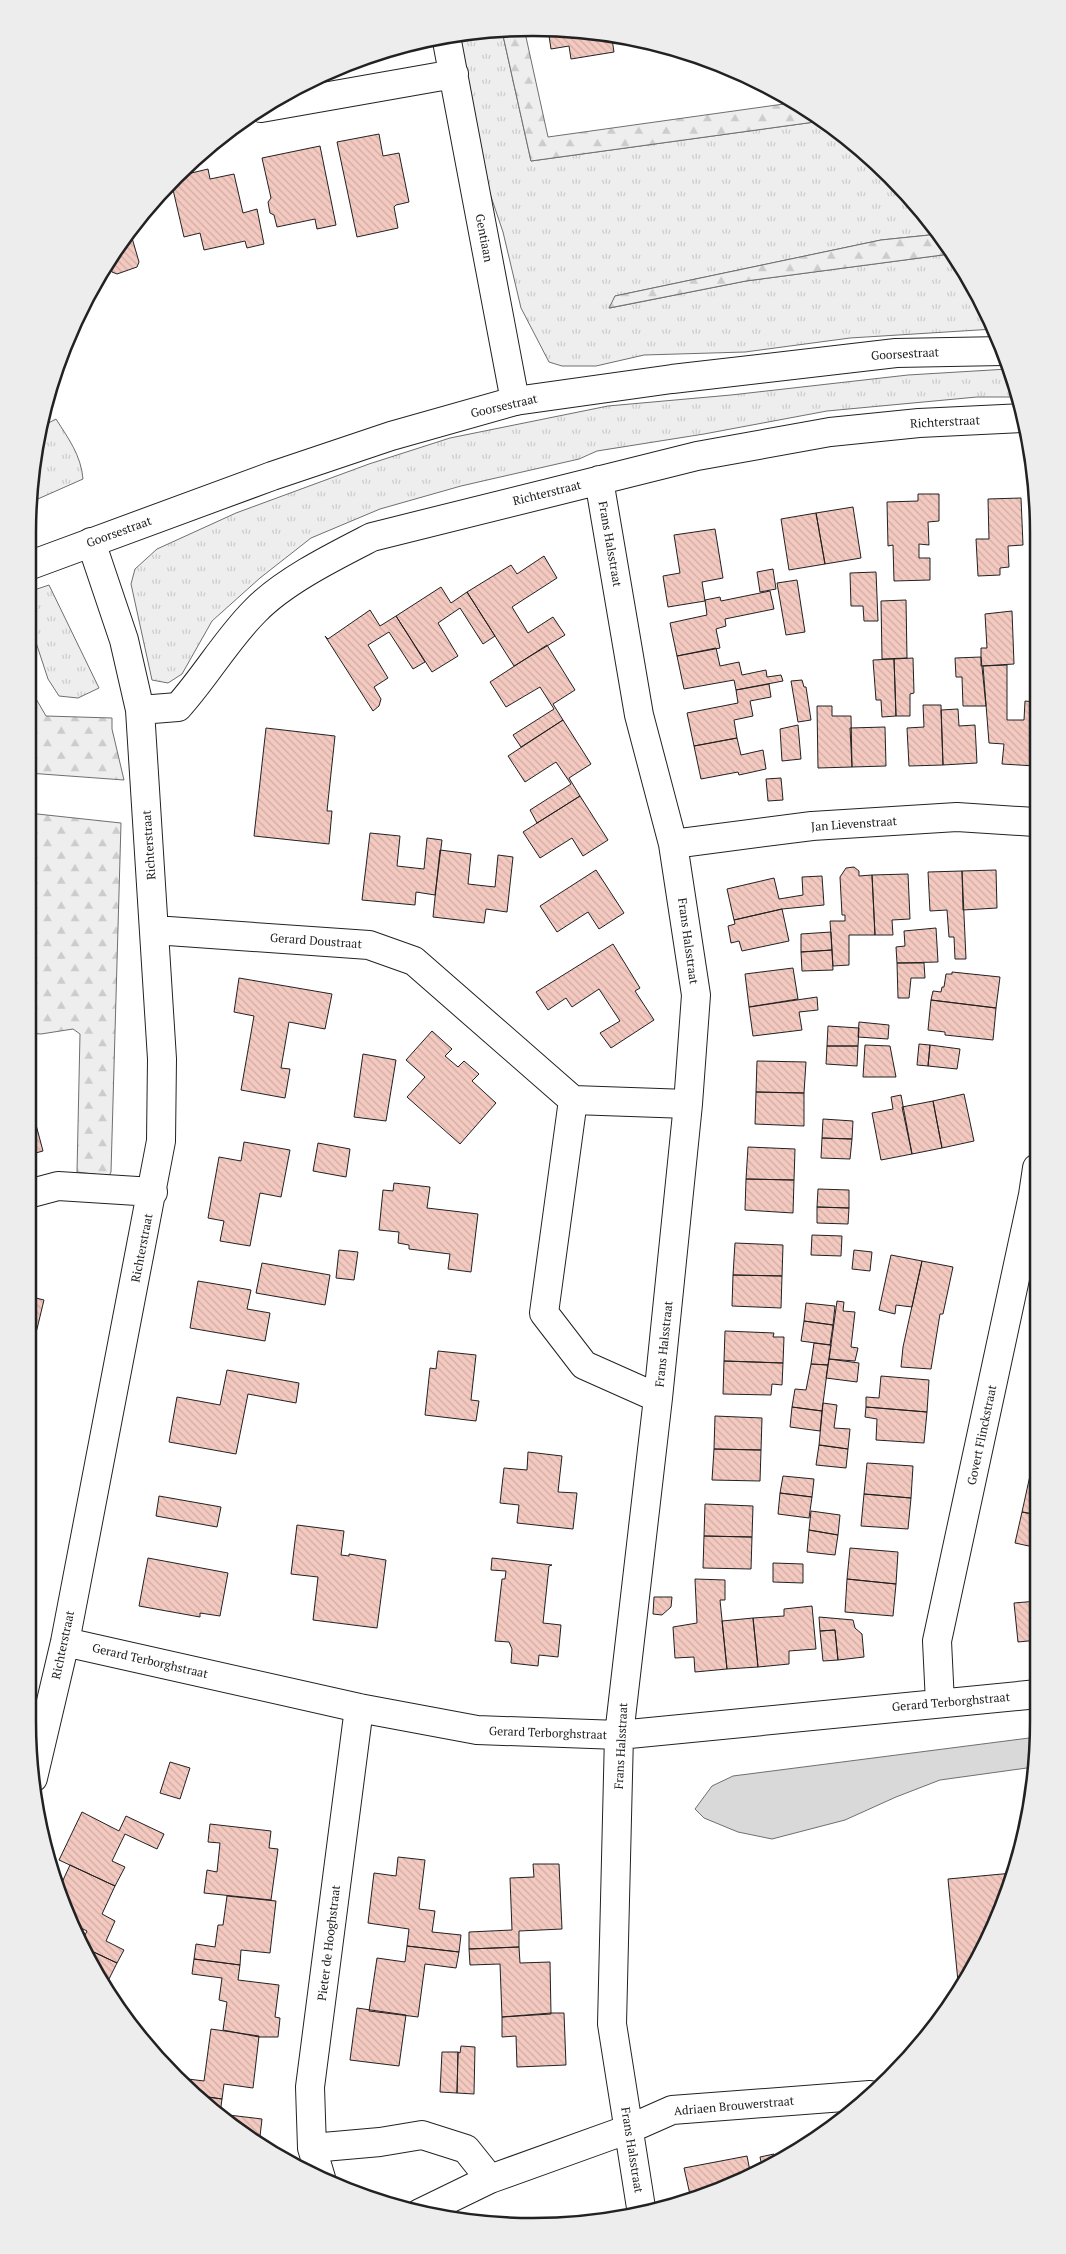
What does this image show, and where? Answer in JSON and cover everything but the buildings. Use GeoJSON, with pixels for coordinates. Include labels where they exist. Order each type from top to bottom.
{"type":"FeatureCollection","features":[{"type":"Feature","properties":{"kind":"street","name":"Gentiaan"},"geometry":{"type":"LineString","coordinates":[[448,44],[515,401]]}},
{"type":"Feature","properties":{"kind":"street"},"geometry":{"type":"LineString","coordinates":[[283,104],[454,74]]}},
{"type":"Feature","properties":{"kind":"street","name":"Goorsestraat"},"geometry":{"type":"LineString","coordinates":[[36,563],[272,476],[392,436],[515,401],[672,379],[896,353],[995,351]]}},
{"type":"Feature","properties":{"kind":"street","name":"Richterstraat"},"geometry":{"type":"LineString","coordinates":[[140,710],[178,707],[198,685],[227,642],[256,610],[283,589],[372,536],[697,456],[830,432],[919,423],[1016,418]]}},
{"type":"Feature","properties":{"kind":"street","name":"Frans Halsstraat"},"geometry":{"type":"LineString","coordinates":[[599,480],[639,715],[673,844],[696,995],[688,1104],[658,1398],[619,1735],[612,2024],[641,2206]]}},
{"type":"Feature","properties":{"kind":"street","name":"Richterstraat"},"geometry":{"type":"LineString","coordinates":[[38,1759],[65,1642],[162,1141],[162,1059],[140,710],[124,640],[91,542]]}},
{"type":"Feature","properties":{"kind":"street","name":"Jan Lievenstraat"},"geometry":{"type":"LineString","coordinates":[[673,844],[812,826],[957,816],[1030,822]]}},
{"type":"Feature","properties":{"kind":"street","name":"Gerard Doustraat"},"geometry":{"type":"LineString","coordinates":[[154,930],[369,945],[414,961],[573,1100]]}},
{"type":"Feature","properties":{"kind":"street"},"geometry":{"type":"LineString","coordinates":[[658,1398],[584,1365],[544,1313],[573,1100],[688,1104]]}},
{"type":"Feature","properties":{"kind":"street"},"geometry":{"type":"LineString","coordinates":[[36,1192],[58,1186],[152,1192]]}},
{"type":"Feature","properties":{"kind":"street","name":"Govert Flinckstraat"},"geometry":{"type":"LineString","coordinates":[[940,1703],[937,1641],[1030,1209]]}},
{"type":"Feature","properties":{"kind":"street","name":"Gerard Terborghstraat"},"geometry":{"type":"LineString","coordinates":[[65,1642],[360,1708],[477,1730],[619,1735],[1030,1695]]}},
{"type":"Feature","properties":{"kind":"street","name":"Pieter de Hooghstraat"},"geometry":{"type":"LineString","coordinates":[[318,2169],[312,2148],[310,2087],[360,1708]]}},
{"type":"Feature","properties":{"kind":"street","name":"Adriaen Brouwerstraat"},"geometry":{"type":"LineString","coordinates":[[431,2207],[490,2179],[629,2129],[672,2110],[859,2096]]}},
{"type":"Feature","properties":{"kind":"street"},"geometry":{"type":"LineString","coordinates":[[312,2148],[380,2142],[422,2134],[466,2149],[490,2179]]}},
{"type":"Feature","properties":{"kind":"green space"},"geometry":{"type":"Polygon","coordinates":[[[526,36],[548,137],[783,104],[812,122],[531,161],[503,37],[526,36]]]}},
{"type":"Feature","properties":{"kind":"green space"},"geometry":{"type":"Polygon","coordinates":[[[503,37],[531,161],[812,122],[861,160],[884,182],[906,205],[930,235],[881,240],[615,296],[610,308],[746,281],[944,255],[979,313],[986,329],[850,338],[745,352],[644,355],[596,366],[562,366],[549,362],[521,308],[503,232],[482,170],[456,42],[468,40],[503,37]]]}},
{"type":"Feature","properties":{"kind":"green space"},"geometry":{"type":"Polygon","coordinates":[[[930,235],[944,255],[746,281],[609,308],[615,296],[881,240],[930,235]]]}},
{"type":"Feature","properties":{"kind":"green space"},"geometry":{"type":"Polygon","coordinates":[[[1002,369],[1011,397],[977,397],[827,411],[704,434],[597,451],[579,459],[461,486],[380,509],[311,538],[260,578],[212,621],[182,674],[168,683],[152,680],[131,584],[135,569],[157,549],[236,513],[369,464],[450,438],[608,406],[731,395],[908,375],[1002,369]]]}},
{"type":"Feature","properties":{"kind":"green space"},"geometry":{"type":"Polygon","coordinates":[[[56,419],[69,440],[80,462],[83,479],[37,499],[40,468],[49,423],[56,419]]]}},
{"type":"Feature","properties":{"kind":"green space"},"geometry":{"type":"Polygon","coordinates":[[[49,585],[99,688],[78,698],[59,696],[48,679],[36,642],[36,589],[49,585]]]}},
{"type":"Feature","properties":{"kind":"green space"},"geometry":{"type":"Polygon","coordinates":[[[36,699],[46,716],[112,718],[112,729],[124,780],[36,774],[36,699]]]}},
{"type":"Feature","properties":{"kind":"green space"},"geometry":{"type":"Polygon","coordinates":[[[36,814],[121,823],[111,1172],[109,1176],[77,1172],[80,1034],[73,1029],[36,1034],[36,814]]]}},
{"type":"Feature","properties":{"kind":"shaded area"},"geometry":{"type":"Polygon","coordinates":[[[1029,1738],[1028,1768],[940,1780],[845,1820],[772,1839],[738,1832],[704,1818],[695,1809],[712,1786],[733,1776],[1029,1738]]]}}]}
